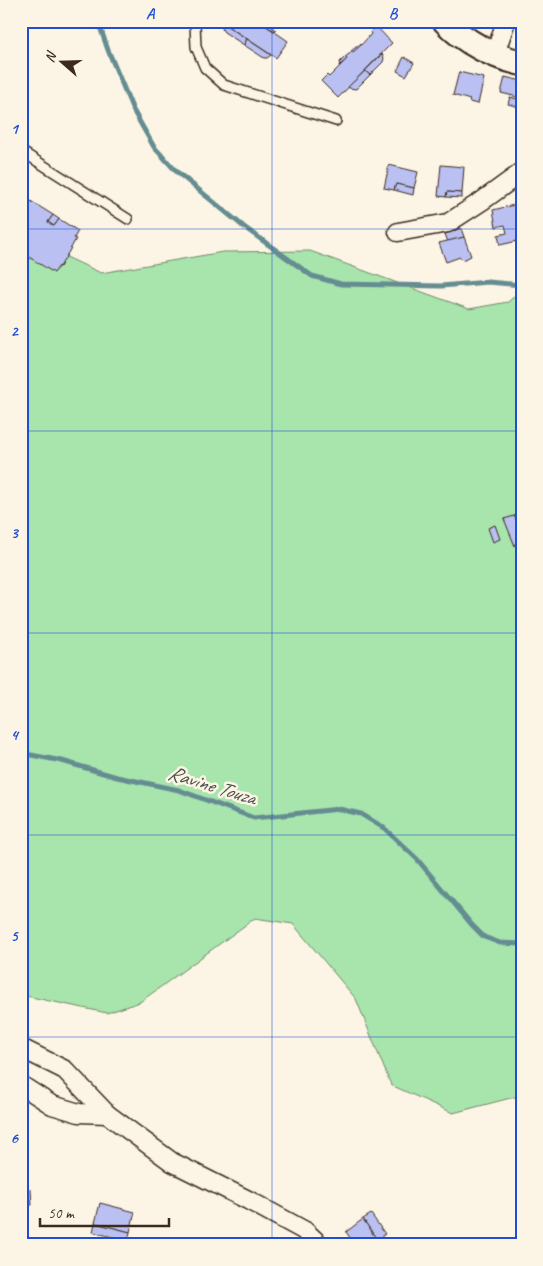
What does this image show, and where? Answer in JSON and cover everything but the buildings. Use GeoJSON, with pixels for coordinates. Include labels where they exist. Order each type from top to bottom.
{"type":"FeatureCollection","features":[{"type":"Feature","properties":{"kind":"street"},"geometry":{"type":"LineString","coordinates":[[445,21],[469,42],[508,60],[522,63]]}},
{"type":"Feature","properties":{"kind":"street"},"geometry":{"type":"LineString","coordinates":[[495,54],[506,21]]}},
{"type":"Feature","properties":{"kind":"street"},"geometry":{"type":"LineString","coordinates":[[398,232],[448,224],[482,202],[522,172]]}},
{"type":"Feature","properties":{"kind":"street"},"geometry":{"type":"LineString","coordinates":[[21,1048],[65,1070],[107,1114],[172,1162],[305,1231],[320,1245]]}},
{"type":"Feature","properties":{"kind":"street"},"geometry":{"type":"LineString","coordinates":[[21,1085],[52,1106],[79,1113],[107,1114]]}},
{"type":"Feature","properties":{"kind":"lane"},"geometry":{"type":"LineString","coordinates":[[197,21],[195,24],[196,47],[205,68],[224,86],[336,121]]}},
{"type":"Feature","properties":{"kind":"lane"},"geometry":{"type":"LineString","coordinates":[[21,150],[128,219]]}},
{"type":"Feature","properties":{"kind":"green space"},"geometry":{"type":"Polygon","coordinates":[[[21,236],[101,273],[223,252],[310,251],[469,309],[508,302],[522,289],[522,1095],[453,1113],[391,1085],[356,999],[293,924],[255,918],[140,1002],[107,1013],[21,995],[21,236]]]}},
{"type":"Feature","properties":{"kind":"waterway"},"geometry":{"type":"LineString","coordinates":[[98,21],[133,110],[154,147],[177,172],[244,227],[312,276],[341,284],[441,286],[488,282],[522,285]]}},
{"type":"Feature","properties":{"kind":"waterway","name":"Ravine Touza"},"geometry":{"type":"LineString","coordinates":[[21,753],[62,761],[117,777],[179,790],[254,818],[339,809],[361,814],[384,828],[417,859],[484,937],[500,943],[522,944]]}}]}
